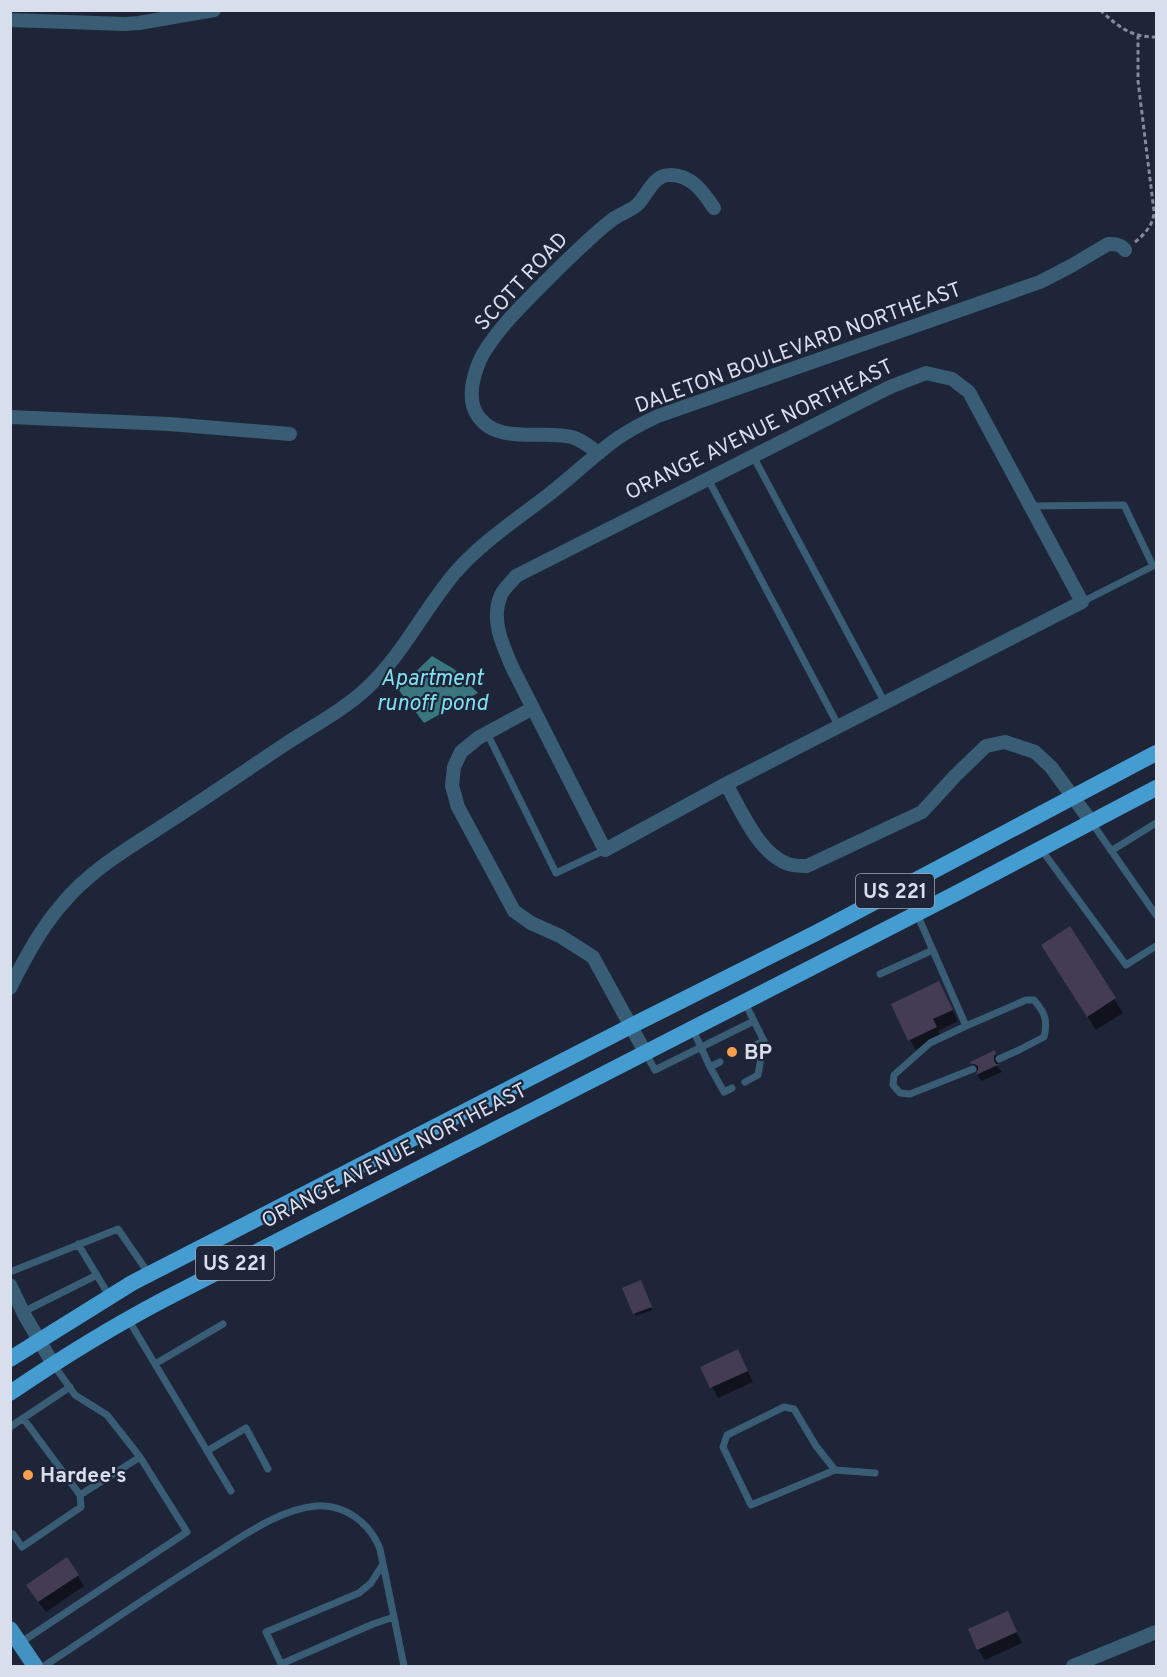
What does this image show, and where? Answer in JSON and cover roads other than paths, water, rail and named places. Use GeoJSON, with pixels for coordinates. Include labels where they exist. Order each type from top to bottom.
{"type":"FeatureCollection","features":[{"type":"Feature","properties":{"kind":"highway","name":"ORANGE AVENUE NORTHEAST"},"geometry":{"type":"LineString","coordinates":[[10,1359],[149,1274],[816,933],[1156,753]]}},
{"type":"Feature","properties":{"kind":"highway","name":"ORANGE AVENUE NORTHEAST"},"geometry":{"type":"LineString","coordinates":[[10,1393],[52,1364],[128,1319],[917,914],[1156,788]]}},
{"type":"Feature","properties":{"kind":"main road"},"geometry":{"type":"LineString","coordinates":[[10,1629],[35,1666]]}},
{"type":"Feature","properties":{"kind":"street"},"geometry":{"type":"LineString","coordinates":[[10,20],[126,24],[214,10]]}},
{"type":"Feature","properties":{"kind":"street","name":"SCOTT ROAD"},"geometry":{"type":"LineString","coordinates":[[599,453],[581,440],[570,436],[507,434],[492,428],[482,420],[475,411],[472,401],[473,384],[484,352],[503,326],[531,295],[587,241],[615,218],[637,205],[655,181],[669,175],[687,179],[701,189],[714,208]]}},
{"type":"Feature","properties":{"kind":"street","name":"DALETON BOULEVARD NORTHEAST"},"geometry":{"type":"LineString","coordinates":[[10,988],[48,921],[64,901],[90,876],[366,689],[386,668],[456,572],[480,548],[618,438],[658,416],[1040,282],[1071,267],[1108,244],[1122,246],[1125,250]]}},
{"type":"Feature","properties":{"kind":"street","name":"ORANGE AVENUE NORTHEAST"},"geometry":{"type":"LineString","coordinates":[[605,849],[501,641],[497,617],[501,595],[516,576],[890,387],[926,373],[952,379],[969,393],[1082,602]]}},
{"type":"Feature","properties":{"kind":"street"},"geometry":{"type":"LineString","coordinates":[[10,417],[169,424],[290,434]]}},
{"type":"Feature","properties":{"kind":"street"},"geometry":{"type":"LineString","coordinates":[[605,849],[726,784],[1082,602]]}},
{"type":"Feature","properties":{"kind":"street"},"geometry":{"type":"LineString","coordinates":[[533,708],[478,738],[461,752],[454,767],[452,786],[458,807],[514,911],[531,923],[560,936],[593,957],[645,1052]]}},
{"type":"Feature","properties":{"kind":"street"},"geometry":{"type":"LineString","coordinates":[[726,784],[760,842],[777,859],[790,865],[807,866],[922,812],[986,746],[1005,742],[1035,752],[1051,766],[1092,823]]}},
{"type":"Feature","properties":{"kind":"street"},"geometry":{"type":"LineString","coordinates":[[10,1285],[52,1364]]}},
{"type":"Feature","properties":{"kind":"street"},"geometry":{"type":"LineString","coordinates":[[1073,1666],[1156,1632]]}},
{"type":"Feature","properties":{"kind":"lane"},"geometry":{"type":"LineString","coordinates":[[753,456],[885,703]]}},
{"type":"Feature","properties":{"kind":"lane"},"geometry":{"type":"LineString","coordinates":[[708,479],[838,727]]}},
{"type":"Feature","properties":{"kind":"lane"},"geometry":{"type":"LineString","coordinates":[[1031,506],[1124,505],[1153,566],[1082,602]]}},
{"type":"Feature","properties":{"kind":"lane"},"geometry":{"type":"LineString","coordinates":[[487,733],[556,873],[605,849]]}},
{"type":"Feature","properties":{"kind":"lane"},"geometry":{"type":"LineString","coordinates":[[1092,823],[1156,915]]}},
{"type":"Feature","properties":{"kind":"lane"},"geometry":{"type":"LineString","coordinates":[[1111,851],[1156,823]]}},
{"type":"Feature","properties":{"kind":"lane"},"geometry":{"type":"LineString","coordinates":[[1041,849],[1126,965],[1156,946]]}},
{"type":"Feature","properties":{"kind":"lane"},"geometry":{"type":"LineString","coordinates":[[917,914],[966,1026]]}},
{"type":"Feature","properties":{"kind":"lane"},"geometry":{"type":"LineString","coordinates":[[880,974],[933,950]]}},
{"type":"Feature","properties":{"kind":"lane"},"geometry":{"type":"LineString","coordinates":[[973,1069],[910,1094],[900,1093],[893,1085],[894,1075],[930,1043],[1026,1000],[1034,1000],[1043,1010],[1047,1024],[1044,1037],[999,1059]]}},
{"type":"Feature","properties":{"kind":"lane"},"geometry":{"type":"LineString","coordinates":[[744,1001],[764,1041],[759,1075],[745,1082]]}},
{"type":"Feature","properties":{"kind":"lane"},"geometry":{"type":"LineString","coordinates":[[645,1052],[655,1070],[754,1021]]}},
{"type":"Feature","properties":{"kind":"lane"},"geometry":{"type":"LineString","coordinates":[[692,1028],[724,1092],[732,1088]]}},
{"type":"Feature","properties":{"kind":"lane"},"geometry":{"type":"LineString","coordinates":[[749,1048],[764,1041]]}},
{"type":"Feature","properties":{"kind":"lane"},"geometry":{"type":"LineString","coordinates":[[710,1067],[720,1062]]}},
{"type":"Feature","properties":{"kind":"lane"},"geometry":{"type":"LineString","coordinates":[[10,1272],[118,1229],[149,1274]]}},
{"type":"Feature","properties":{"kind":"lane"},"geometry":{"type":"LineString","coordinates":[[78,1244],[110,1297]]}},
{"type":"Feature","properties":{"kind":"lane"},"geometry":{"type":"LineString","coordinates":[[23,1312],[97,1275]]}},
{"type":"Feature","properties":{"kind":"lane"},"geometry":{"type":"LineString","coordinates":[[128,1319],[231,1491]]}},
{"type":"Feature","properties":{"kind":"lane"},"geometry":{"type":"LineString","coordinates":[[155,1364],[223,1324]]}},
{"type":"Feature","properties":{"kind":"lane"},"geometry":{"type":"LineString","coordinates":[[20,1643],[187,1532],[140,1457],[107,1415],[75,1395],[52,1364]]}},
{"type":"Feature","properties":{"kind":"lane"},"geometry":{"type":"LineString","coordinates":[[10,1427],[70,1388]]}},
{"type":"Feature","properties":{"kind":"lane"},"geometry":{"type":"LineString","coordinates":[[835,1470],[816,1446],[794,1409],[784,1407],[727,1436],[723,1447],[751,1505],[835,1470],[875,1473]]}},
{"type":"Feature","properties":{"kind":"lane"},"geometry":{"type":"LineString","coordinates":[[11,1533],[22,1547],[81,1507],[80,1496],[23,1418]]}},
{"type":"Feature","properties":{"kind":"lane"},"geometry":{"type":"LineString","coordinates":[[207,1451],[246,1428],[268,1469]]}},
{"type":"Feature","properties":{"kind":"lane"},"geometry":{"type":"LineString","coordinates":[[80,1496],[140,1457]]}},
{"type":"Feature","properties":{"kind":"lane"},"geometry":{"type":"LineString","coordinates":[[45,1666],[177,1577],[280,1515],[317,1506],[333,1507],[347,1512],[368,1527],[376,1538],[404,1666]]}},
{"type":"Feature","properties":{"kind":"lane"},"geometry":{"type":"LineString","coordinates":[[383,1564],[371,1583],[359,1593],[266,1632],[281,1664],[394,1617]]}},
{"type":"Feature","properties":{"kind":"water","name":"Apartment runoff pond"},"geometry":{"type":"Polygon","coordinates":[[[432,656],[454,669],[478,693],[424,723],[398,689],[432,656]]]}},
{"type":"Feature","properties":{"kind":"place","name":"BP"},"geometry":{"type":"Point","coordinates":[732,1052]}},
{"type":"Feature","properties":{"kind":"place","name":"Hardee's"},"geometry":{"type":"Point","coordinates":[28,1475]}}]}
